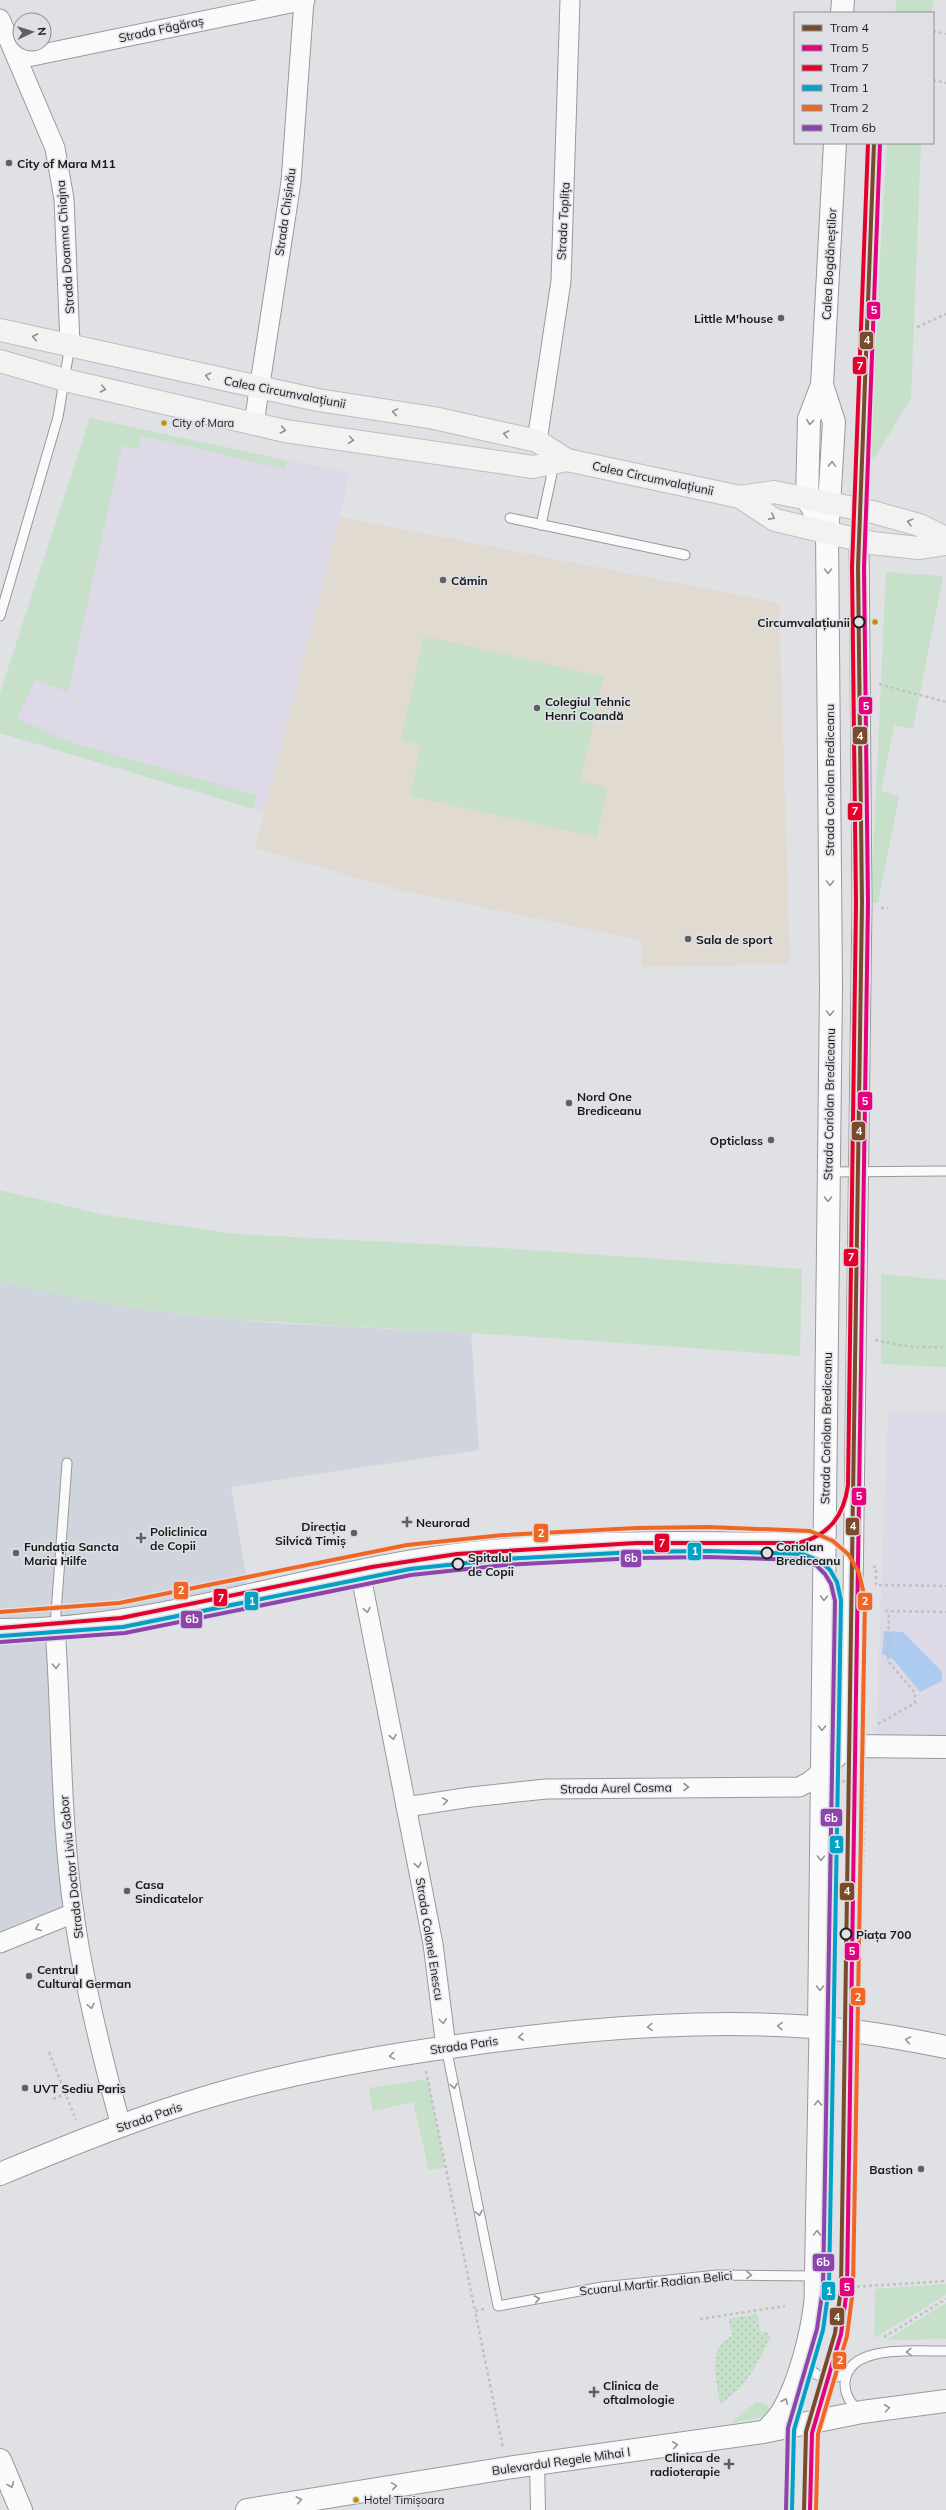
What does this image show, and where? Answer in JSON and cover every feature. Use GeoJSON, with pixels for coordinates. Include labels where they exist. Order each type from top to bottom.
{"type":"FeatureCollection","features":[{"type":"Feature","properties":{"kind":"main road","name":"Calea Circumvalațiunii"},"geometry":{"type":"LineString","coordinates":[[0,330],[70,344],[259,388],[318,400],[434,418],[537,441],[561,461]]}},
{"type":"Feature","properties":{"kind":"main road","name":"Calea Circumvalațiunii"},"geometry":{"type":"LineString","coordinates":[[0,361],[65,380],[312,436],[532,466],[561,461],[740,497],[774,492],[831,503],[919,525],[946,538]]}},
{"type":"Feature","properties":{"kind":"main road","name":"Calea Circumvalațiunii"},"geometry":{"type":"LineString","coordinates":[[740,497],[775,520],[859,540],[918,548],[946,544]]}},
{"type":"Feature","properties":{"kind":"street","name":"Strada Făgăraș"},"geometry":{"type":"LineString","coordinates":[[18,59],[304,0]]}},
{"type":"Feature","properties":{"kind":"street","name":"Strada Chișinău"},"geometry":{"type":"LineString","coordinates":[[254,423],[291,182],[304,0]]}},
{"type":"Feature","properties":{"kind":"street","name":"Strada Toplița"},"geometry":{"type":"LineString","coordinates":[[537,441],[560,281],[570,0]]}},
{"type":"Feature","properties":{"kind":"street"},"geometry":{"type":"LineString","coordinates":[[842,12],[843,0]]}},
{"type":"Feature","properties":{"kind":"street","name":"Strada Doamna Chiajna"},"geometry":{"type":"LineString","coordinates":[[0,19],[56,148],[64,199],[70,344]]}},
{"type":"Feature","properties":{"kind":"street","name":"Calea Bogdăneștilor"},"geometry":{"type":"LineString","coordinates":[[807,499],[809,419],[822,386],[835,144]]}},
{"type":"Feature","properties":{"kind":"street","name":"Calea Bogdăneștilor"},"geometry":{"type":"LineString","coordinates":[[822,386],[834,422],[831,503],[827,532]]}},
{"type":"Feature","properties":{"kind":"street"},"geometry":{"type":"LineString","coordinates":[[807,499],[827,532]]}},
{"type":"Feature","properties":{"kind":"street","name":"Strada Coriolan Brediceanu"},"geometry":{"type":"LineString","coordinates":[[763,2432],[781,2411],[804,2347],[812,2315],[816,2276],[819,2029],[829,1776],[824,1545],[830,979],[827,532]]}},
{"type":"Feature","properties":{"kind":"street"},"geometry":{"type":"LineString","coordinates":[[851,1746],[862,903],[859,540]]}},
{"type":"Feature","properties":{"kind":"street"},"geometry":{"type":"LineString","coordinates":[[0,1630],[122,1621],[360,1571],[457,1556],[548,1548],[708,1544],[853,1545]]}},
{"type":"Feature","properties":{"kind":"street","name":"Strada Colonel Enescu"},"geometry":{"type":"LineString","coordinates":[[360,1571],[433,1944],[446,2047]]}},
{"type":"Feature","properties":{"kind":"street","name":"Strada Doctor Liviu Gabor"},"geometry":{"type":"LineString","coordinates":[[55,1627],[60,1744],[74,1913],[107,2077],[121,2126]]}},
{"type":"Feature","properties":{"kind":"street"},"geometry":{"type":"LineString","coordinates":[[829,1776],[840,1752],[851,1746],[946,1747]]}},
{"type":"Feature","properties":{"kind":"street","name":"Strada Aurel Cosma"},"geometry":{"type":"LineString","coordinates":[[406,1807],[471,1797],[546,1789],[799,1787],[809,1782],[829,1776]]}},
{"type":"Feature","properties":{"kind":"street"},"geometry":{"type":"LineString","coordinates":[[0,1943],[74,1913]]}},
{"type":"Feature","properties":{"kind":"street","name":"Strada Paris"},"geometry":{"type":"LineString","coordinates":[[0,2174],[121,2126],[263,2081],[315,2070],[446,2047],[524,2037],[632,2028],[748,2025],[859,2032],[946,2047]]}},
{"type":"Feature","properties":{"kind":"street","name":"Bulevardul Regele Mihai I"},"geometry":{"type":"LineString","coordinates":[[247,2510],[537,2464],[763,2432],[862,2412],[946,2401]]}},
{"type":"Feature","properties":{"kind":"street"},"geometry":{"type":"LineString","coordinates":[[0,2460],[21,2510]]}},
{"type":"Feature","properties":{"kind":"street"},"geometry":{"type":"LineString","coordinates":[[537,2464],[538,2510]]}},
{"type":"Feature","properties":{"kind":"lane"},"geometry":{"type":"LineString","coordinates":[[0,616],[58,417],[70,344]]}},
{"type":"Feature","properties":{"kind":"lane"},"geometry":{"type":"LineString","coordinates":[[542,525],[561,461]]}},
{"type":"Feature","properties":{"kind":"lane"},"geometry":{"type":"LineString","coordinates":[[510,518],[685,555]]}},
{"type":"Feature","properties":{"kind":"lane"},"geometry":{"type":"LineString","coordinates":[[828,1172],[946,1172]]}},
{"type":"Feature","properties":{"kind":"lane"},"geometry":{"type":"LineString","coordinates":[[55,1627],[66,1463]]}},
{"type":"Feature","properties":{"kind":"lane","name":"Strada Colonel Enescu"},"geometry":{"type":"LineString","coordinates":[[446,2047],[498,2306]]}},
{"type":"Feature","properties":{"kind":"lane","name":"Scuarul Martir Radian Belici"},"geometry":{"type":"LineString","coordinates":[[498,2306],[597,2287],[717,2275],[816,2276]]}},
{"type":"Feature","properties":{"kind":"lane"},"geometry":{"type":"LineString","coordinates":[[804,2347],[805,2362],[819,2376],[836,2377],[849,2370]]}},
{"type":"Feature","properties":{"kind":"lane"},"geometry":{"type":"LineString","coordinates":[[862,2412],[852,2404],[846,2390],[845,2381],[849,2370],[857,2360],[870,2354],[946,2351]]}},
{"type":"Feature","properties":{"kind":"path"},"geometry":{"type":"LineString","coordinates":[[934,31],[946,34]]}},
{"type":"Feature","properties":{"kind":"path"},"geometry":{"type":"LineString","coordinates":[[934,80],[946,83]]}},
{"type":"Feature","properties":{"kind":"path"},"geometry":{"type":"LineString","coordinates":[[917,327],[946,314]]}},
{"type":"Feature","properties":{"kind":"path"},"geometry":{"type":"LineString","coordinates":[[876,684],[946,702]]}},
{"type":"Feature","properties":{"kind":"path"},"geometry":{"type":"LineString","coordinates":[[871,1339],[912,1347],[946,1347]]}},
{"type":"Feature","properties":{"kind":"path"},"geometry":{"type":"LineString","coordinates":[[876,1567],[876,1585],[946,1586]]}},
{"type":"Feature","properties":{"kind":"path"},"geometry":{"type":"LineString","coordinates":[[885,1611],[946,1612]]}},
{"type":"Feature","properties":{"kind":"path"},"geometry":{"type":"LineString","coordinates":[[875,1726],[915,1703],[915,1693],[888,1661],[889,1611]]}},
{"type":"Feature","properties":{"kind":"path"},"geometry":{"type":"LineString","coordinates":[[829,1776],[865,1782],[860,2005]]}},
{"type":"Feature","properties":{"kind":"path"},"geometry":{"type":"LineString","coordinates":[[423,2051],[503,2450]]}},
{"type":"Feature","properties":{"kind":"path"},"geometry":{"type":"LineString","coordinates":[[49,2052],[77,2123]]}},
{"type":"Feature","properties":{"kind":"path"},"geometry":{"type":"LineString","coordinates":[[53,2099],[107,2077]]}},
{"type":"Feature","properties":{"kind":"path"},"geometry":{"type":"LineString","coordinates":[[851,2287],[946,2281]]}},
{"type":"Feature","properties":{"kind":"path"},"geometry":{"type":"LineString","coordinates":[[881,2338],[946,2299]]}},
{"type":"Feature","properties":{"kind":"path"},"geometry":{"type":"LineString","coordinates":[[475,2311],[498,2306]]}},
{"type":"Feature","properties":{"kind":"path"},"geometry":{"type":"LineString","coordinates":[[700,2319],[785,2306]]}},
{"type":"Feature","properties":{"kind":"shaded area"},"geometry":{"type":"Polygon","coordinates":[[[90,418],[349,473],[340,517],[264,812],[0,733],[0,693],[90,418]]]}},
{"type":"Feature","properties":{"kind":"shaded area","name":"Colegiul Tehnic Henri Coandă"},"geometry":{"type":"Polygon","coordinates":[[[340,517],[779,603],[790,964],[642,967],[641,940],[399,890],[255,848],[340,517]]]}},
{"type":"Feature","properties":{"kind":"shaded area"},"geometry":{"type":"Polygon","coordinates":[[[0,1280],[89,1300],[179,1314],[271,1323],[471,1333],[479,1450],[231,1487],[248,1586],[166,1607],[0,1624],[0,1280]]]}},
{"type":"Feature","properties":{"kind":"shaded area"},"geometry":{"type":"Polygon","coordinates":[[[888,1412],[946,1413],[946,1735],[876,1734],[888,1412]]]}},
{"type":"Feature","properties":{"kind":"shaded area"},"geometry":{"type":"Polygon","coordinates":[[[50,1636],[68,1906],[0,1936],[0,1638],[50,1636]]]}},
{"type":"Feature","properties":{"kind":"green space"},"geometry":{"type":"Polygon","coordinates":[[[896,0],[934,0],[931,12],[895,12],[896,0]]]}},
{"type":"Feature","properties":{"kind":"green space"},"geometry":{"type":"Polygon","coordinates":[[[887,144],[921,144],[911,398],[875,457],[868,458],[887,144]]]}},
{"type":"Feature","properties":{"kind":"green space"},"geometry":{"type":"Polygon","coordinates":[[[90,418],[287,461],[285,469],[142,436],[138,450],[122,446],[68,692],[35,679],[17,719],[77,744],[256,795],[254,809],[0,733],[0,693],[90,418]]]}},
{"type":"Feature","properties":{"kind":"green space"},"geometry":{"type":"Polygon","coordinates":[[[886,572],[943,576],[913,729],[894,725],[881,791],[899,796],[878,903],[871,902],[886,572]]]}},
{"type":"Feature","properties":{"kind":"green space"},"geometry":{"type":"Polygon","coordinates":[[[424,636],[604,677],[580,781],[607,787],[597,837],[410,796],[421,745],[401,740],[424,636]]]}},
{"type":"Feature","properties":{"kind":"green space"},"geometry":{"type":"Polygon","coordinates":[[[0,1190],[105,1215],[236,1234],[486,1247],[802,1269],[800,1356],[437,1331],[217,1318],[108,1304],[54,1293],[0,1280],[0,1190]]]}},
{"type":"Feature","properties":{"kind":"green space"},"geometry":{"type":"Polygon","coordinates":[[[881,1274],[946,1280],[946,1367],[881,1364],[881,1274]]]}},
{"type":"Feature","properties":{"kind":"green space"},"geometry":{"type":"Polygon","coordinates":[[[428,2079],[445,2167],[429,2170],[413,2102],[373,2111],[369,2088],[428,2079]]]}},
{"type":"Feature","properties":{"kind":"green space"},"geometry":{"type":"Polygon","coordinates":[[[946,2284],[946,2295],[874,2338],[875,2289],[946,2284]]]}},
{"type":"Feature","properties":{"kind":"green space"},"geometry":{"type":"Polygon","coordinates":[[[946,2303],[946,2339],[886,2340],[946,2303]]]}},
{"type":"Feature","properties":{"kind":"green space"},"geometry":{"type":"Polygon","coordinates":[[[757,2314],[760,2331],[768,2332],[770,2338],[755,2367],[745,2382],[730,2397],[720,2404],[715,2366],[718,2349],[732,2336],[729,2319],[757,2314]]]}},
{"type":"Feature","properties":{"kind":"green space"},"geometry":{"type":"Polygon","coordinates":[[[756,2402],[767,2404],[770,2410],[766,2414],[757,2418],[731,2422],[756,2402]]]}},
{"type":"Feature","properties":{"kind":"water"},"geometry":{"type":"Polygon","coordinates":[[[884,1631],[903,1632],[942,1672],[942,1681],[920,1692],[894,1660],[882,1654],[884,1631]]]}},
{"type":"Feature","properties":{"kind":"tram line","name":"7"},"geometry":{"type":"LineString","coordinates":[[0,1628],[121,1618],[372,1567],[457,1554],[636,1543],[799,1543],[819,1535],[834,1522],[839,1514],[843,1506],[848,1485],[856,903],[852,567],[868,144]]}},
{"type":"Feature","properties":{"kind":"tram line","name":"4"},"geometry":{"type":"LineString","coordinates":[[804,2510],[806,2432],[835,2333],[841,2289],[862,903],[858,567],[874,144]]}},
{"type":"Feature","properties":{"kind":"tram line","name":"5"},"geometry":{"type":"LineString","coordinates":[[810,2510],[812,2433],[841,2334],[847,2289],[868,903],[864,567],[880,144]]}},
{"type":"Feature","properties":{"kind":"tram line","name":"2"},"geometry":{"type":"LineString","coordinates":[[0,1612],[119,1603],[407,1545],[503,1535],[636,1528],[708,1527],[810,1531],[833,1541],[849,1555],[859,1573],[865,1599],[853,2289],[847,2336],[818,2434],[816,2510]]}},
{"type":"Feature","properties":{"kind":"tram line","name":"1"},"geometry":{"type":"LineString","coordinates":[[1,1636],[123,1627],[410,1569],[505,1559],[636,1552],[708,1551],[803,1554],[820,1561],[830,1570],[837,1582],[841,1600],[829,2288],[823,2330],[794,2430],[792,2510]]}},
{"type":"Feature","properties":{"kind":"tram line","name":"6b"},"geometry":{"type":"LineString","coordinates":[[1,1642],[125,1633],[411,1575],[505,1565],[637,1558],[708,1557],[802,1560],[817,1566],[825,1574],[831,1584],[835,1601],[823,2288],[817,2329],[788,2428],[786,2510]]}},
{"type":"Feature","properties":{"kind":"place","name":"City of Mara M11"},"geometry":{"type":"Point","coordinates":[9,163]}},
{"type":"Feature","properties":{"kind":"place","name":"Little M'house"},"geometry":{"type":"Point","coordinates":[781,318]}},
{"type":"Feature","properties":{"kind":"place","name":"City of Mara"},"geometry":{"type":"Point","coordinates":[164,423]}},
{"type":"Feature","properties":{"kind":"place","name":"Cămin"},"geometry":{"type":"Point","coordinates":[443,580]}},
{"type":"Feature","properties":{"kind":"place","name":"Circumvalațiunii"},"geometry":{"type":"Point","coordinates":[859,622]}},
{"type":"Feature","properties":{"kind":"place","name":"Colegiul Tehnic Henri Coandă"},"geometry":{"type":"Point","coordinates":[537,708]}},
{"type":"Feature","properties":{"kind":"place","name":"Sala de sport"},"geometry":{"type":"Point","coordinates":[688,939]}},
{"type":"Feature","properties":{"kind":"place","name":"Nord One Brediceanu"},"geometry":{"type":"Point","coordinates":[569,1103]}},
{"type":"Feature","properties":{"kind":"place","name":"Opticlass"},"geometry":{"type":"Point","coordinates":[771,1140]}},
{"type":"Feature","properties":{"kind":"place","name":"Neurorad"},"geometry":{"type":"Point","coordinates":[407,1522]}},
{"type":"Feature","properties":{"kind":"place","name":"Direcția Silvică Timiș"},"geometry":{"type":"Point","coordinates":[354,1533]}},
{"type":"Feature","properties":{"kind":"place","name":"Policlinica de Copii"},"geometry":{"type":"Point","coordinates":[141,1538]}},
{"type":"Feature","properties":{"kind":"place","name":"Fundația Sancta Maria Hilfe"},"geometry":{"type":"Point","coordinates":[16,1553]}},
{"type":"Feature","properties":{"kind":"place","name":"Coriolan Brediceanu"},"geometry":{"type":"Point","coordinates":[767,1553]}},
{"type":"Feature","properties":{"kind":"place","name":"Spitalul de Copii"},"geometry":{"type":"Point","coordinates":[458,1564]}},
{"type":"Feature","properties":{"kind":"place","name":"Casa Sindicatelor"},"geometry":{"type":"Point","coordinates":[127,1891]}},
{"type":"Feature","properties":{"kind":"place","name":"Piața 700"},"geometry":{"type":"Point","coordinates":[846,1934]}},
{"type":"Feature","properties":{"kind":"place","name":"Centrul Cultural German"},"geometry":{"type":"Point","coordinates":[29,1976]}},
{"type":"Feature","properties":{"kind":"place","name":"UVT Sediu Paris"},"geometry":{"type":"Point","coordinates":[25,2088]}},
{"type":"Feature","properties":{"kind":"place","name":"Bastion"},"geometry":{"type":"Point","coordinates":[921,2169]}},
{"type":"Feature","properties":{"kind":"place","name":"Clinica de oftalmologie"},"geometry":{"type":"Point","coordinates":[594,2392]}},
{"type":"Feature","properties":{"kind":"place","name":"Clinica de radioterapie"},"geometry":{"type":"Point","coordinates":[729,2464]}},
{"type":"Feature","properties":{"kind":"place","name":"Hotel Timișoara"},"geometry":{"type":"Point","coordinates":[356,2500]}}]}
